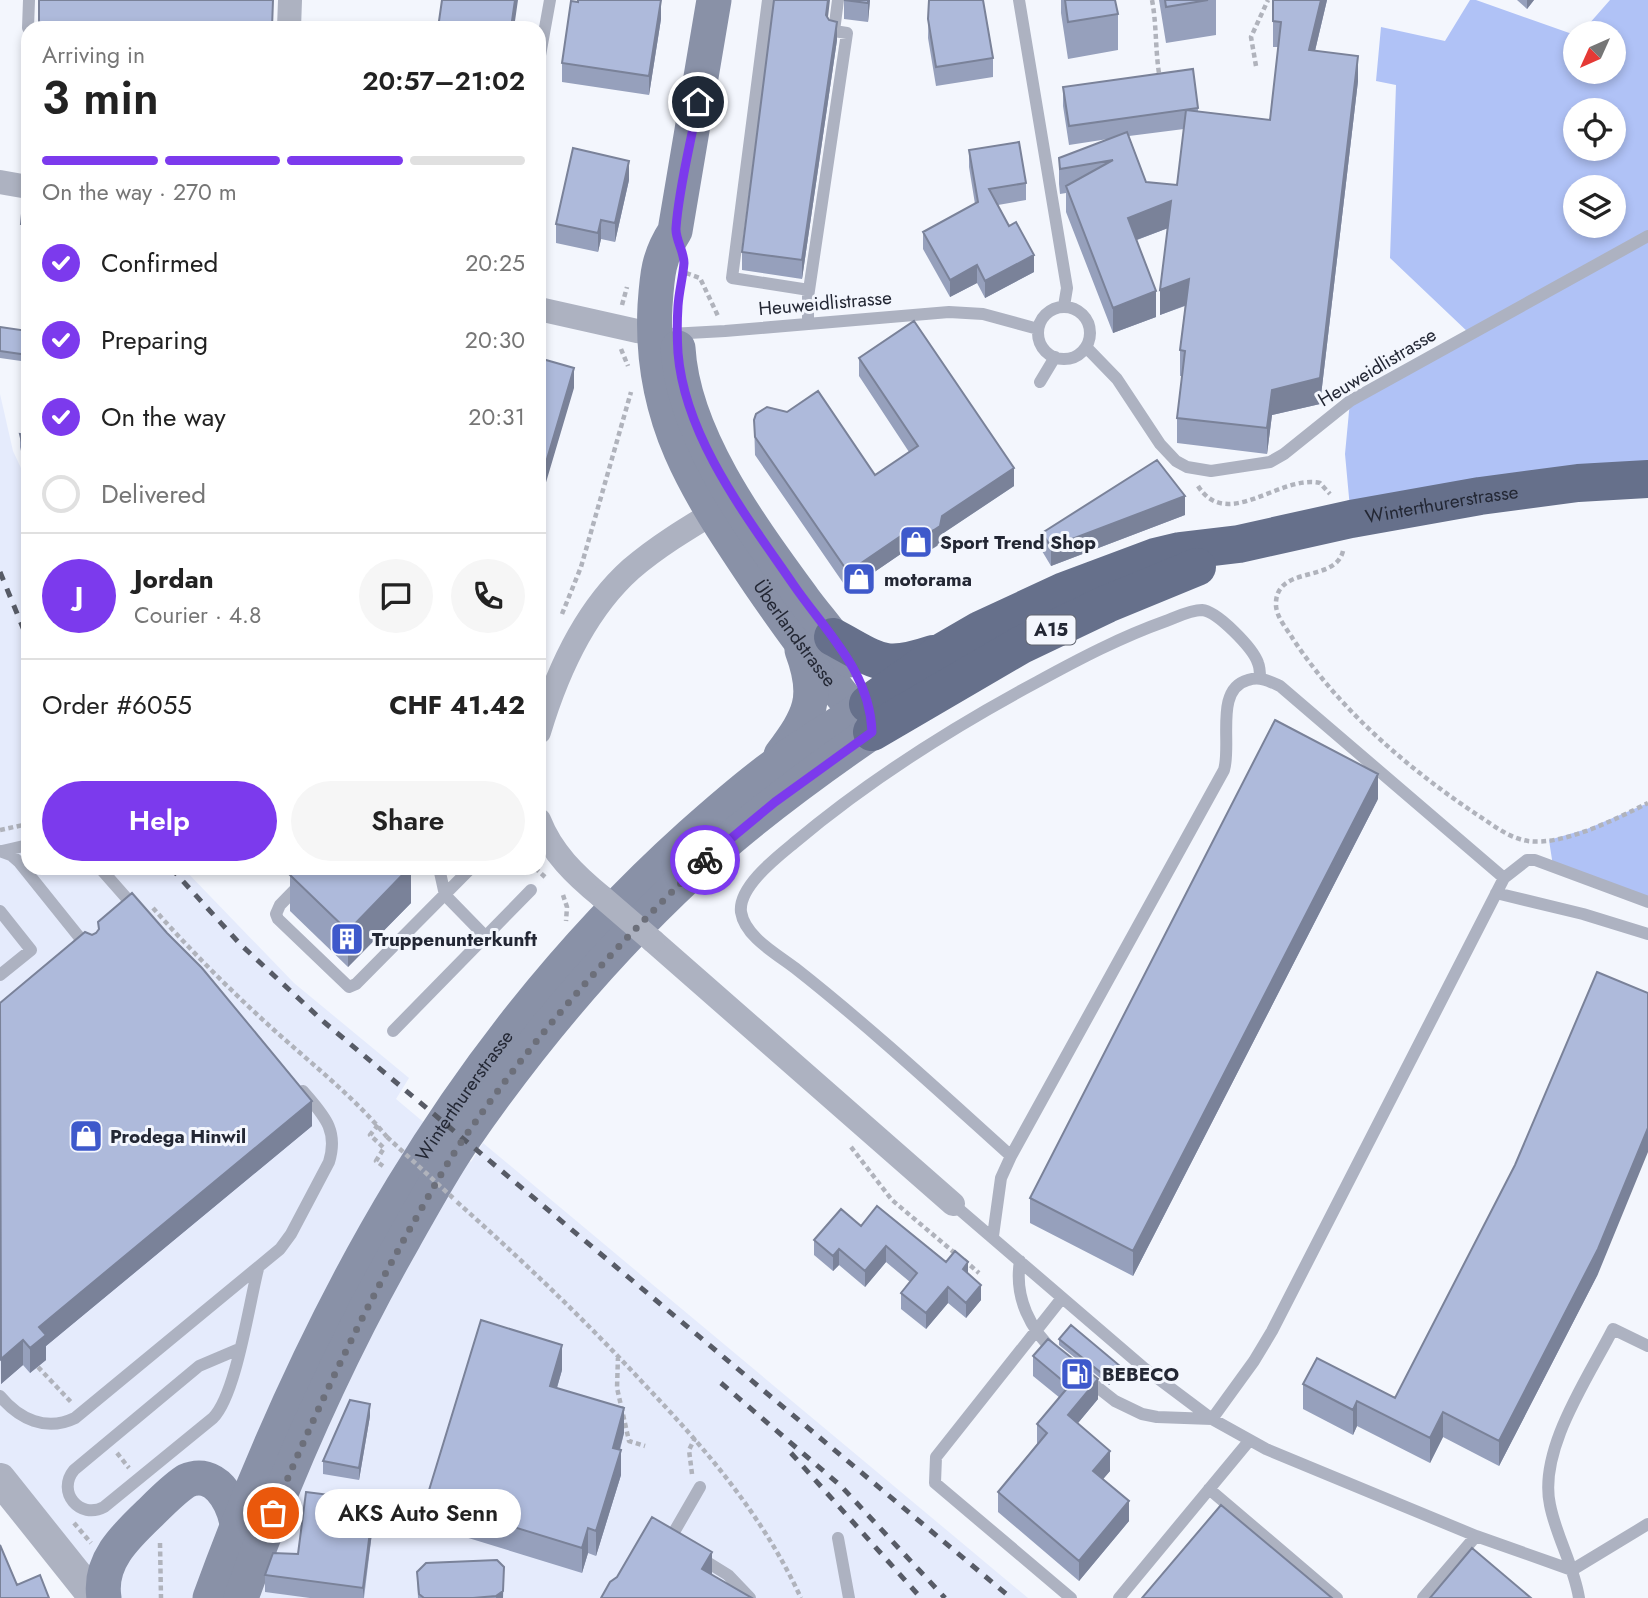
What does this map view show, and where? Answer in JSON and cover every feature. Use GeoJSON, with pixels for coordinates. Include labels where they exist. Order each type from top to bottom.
{"type":"FeatureCollection","features":[{"type":"Feature","properties":{"kind":"highway","name":"Winterthurerstrasse"},"geometry":{"type":"LineString","coordinates":[[1239,544],[1351,519],[1528,488],[1648,479]]}},
{"type":"Feature","properties":{"kind":"highway","name":"A15"},"geometry":{"type":"LineString","coordinates":[[866,716],[898,685],[942,652],[1020,610],[1155,557],[1180,551],[1239,544]]}},
{"type":"Feature","properties":{"kind":"highway","name":"A15"},"geometry":{"type":"LineString","coordinates":[[866,716],[1107,604],[1182,574],[1239,544]]}},
{"type":"Feature","properties":{"kind":"highway"},"geometry":{"type":"LineString","coordinates":[[816,638],[888,663],[909,662],[942,652]]}},
{"type":"Feature","properties":{"kind":"main road","name":"Überlandstrasse"},"geometry":{"type":"LineString","coordinates":[[666,334],[656,299],[660,259],[675,231],[714,0]]}},
{"type":"Feature","properties":{"kind":"main road","name":"Überlandstrasse"},"geometry":{"type":"LineString","coordinates":[[675,231],[683,253],[683,272],[678,306],[666,334],[658,376],[671,428],[683,459],[796,588],[816,638],[855,669],[866,716]]}},
{"type":"Feature","properties":{"kind":"main road"},"geometry":{"type":"LineString","coordinates":[[774,766],[803,727],[810,708],[816,638]]}},
{"type":"Feature","properties":{"kind":"main road","name":"Winterthurerstrasse"},"geometry":{"type":"LineString","coordinates":[[210,1598],[237,1523],[294,1391],[347,1283],[400,1189],[468,1084],[552,977],[627,897],[690,836],[774,766],[866,716]]}},
{"type":"Feature","properties":{"kind":"main road","name":"Winterthurerstrasse"},"geometry":{"type":"LineString","coordinates":[[241,1598],[262,1537],[338,1366],[394,1257],[467,1134],[523,1058],[617,947],[711,855],[866,716]]}},
{"type":"Feature","properties":{"kind":"main road"},"geometry":{"type":"LineString","coordinates":[[104,1598],[106,1570],[128,1534],[186,1481],[198,1478],[215,1483],[228,1497],[237,1523],[206,1556],[190,1598]]}},
{"type":"Feature","properties":{"kind":"street"},"geometry":{"type":"LineString","coordinates":[[289,21],[290,0]]}},
{"type":"Feature","properties":{"kind":"street"},"geometry":{"type":"LineString","coordinates":[[0,182],[21,186]]}},
{"type":"Feature","properties":{"kind":"street"},"geometry":{"type":"LineString","coordinates":[[546,311],[666,334]]}},
{"type":"Feature","properties":{"kind":"street"},"geometry":{"type":"LineString","coordinates":[[546,712],[575,642],[605,596],[643,559],[724,506]]}},
{"type":"Feature","properties":{"kind":"street"},"geometry":{"type":"LineString","coordinates":[[546,837],[564,862],[602,897],[953,1204]]}},
{"type":"Feature","properties":{"kind":"street"},"geometry":{"type":"LineString","coordinates":[[0,1479],[95,1598]]}},
{"type":"Feature","properties":{"kind":"lane"},"geometry":{"type":"LineString","coordinates":[[28,21],[29,0]]}},
{"type":"Feature","properties":{"kind":"lane"},"geometry":{"type":"LineString","coordinates":[[546,22],[550,0]]}},
{"type":"Feature","properties":{"kind":"lane"},"geometry":{"type":"LineString","coordinates":[[768,0],[732,278],[809,290]]}},
{"type":"Feature","properties":{"kind":"lane"},"geometry":{"type":"LineString","coordinates":[[808,324],[809,290],[847,33],[834,31],[838,0]]}},
{"type":"Feature","properties":{"kind":"lane"},"geometry":{"type":"LineString","coordinates":[[1019,0],[1067,288],[1064,306]]}},
{"type":"Feature","properties":{"kind":"lane","name":"Heuweidlistrasse"},"geometry":{"type":"LineString","coordinates":[[1187,467],[1224,470],[1270,462],[1278,458],[1349,401],[1648,236]]}},
{"type":"Feature","properties":{"kind":"lane"},"geometry":{"type":"LineString","coordinates":[[1064,306],[1073,308],[1087,321],[1089,338],[1086,347],[1072,357],[1055,357],[1042,346],[1038,329],[1044,316],[1064,306]]}},
{"type":"Feature","properties":{"kind":"lane","name":"Heuweidlistrasse"},"geometry":{"type":"LineString","coordinates":[[666,334],[949,312],[993,316],[1038,329]]}},
{"type":"Feature","properties":{"kind":"lane"},"geometry":{"type":"LineString","coordinates":[[1086,347],[1117,379],[1166,452],[1187,467]]}},
{"type":"Feature","properties":{"kind":"lane"},"geometry":{"type":"LineString","coordinates":[[1040,382],[1055,357]]}},
{"type":"Feature","properties":{"kind":"lane"},"geometry":{"type":"LineString","coordinates":[[1011,1156],[851,1012],[754,936],[741,912],[742,901],[749,887],[761,872],[813,827],[924,746],[984,710],[1067,666],[1154,625],[1194,611],[1203,610],[1219,617],[1254,654],[1259,664],[1260,678]]}},
{"type":"Feature","properties":{"kind":"lane"},"geometry":{"type":"LineString","coordinates":[[993,1236],[1001,1178],[1011,1156],[1224,770],[1227,755],[1228,697],[1242,682],[1260,678],[1280,686],[1504,878]]}},
{"type":"Feature","properties":{"kind":"lane"},"geometry":{"type":"LineString","coordinates":[[1,851],[21,847]]}},
{"type":"Feature","properties":{"kind":"lane"},"geometry":{"type":"LineString","coordinates":[[1,851],[21,864]]}},
{"type":"Feature","properties":{"kind":"lane"},"geometry":{"type":"LineString","coordinates":[[1212,1419],[1248,1370],[1272,1331],[1504,878],[1532,859],[1648,902]]}},
{"type":"Feature","properties":{"kind":"lane"},"geometry":{"type":"LineString","coordinates":[[30,875],[91,951]]}},
{"type":"Feature","properties":{"kind":"lane"},"geometry":{"type":"LineString","coordinates":[[106,875],[146,921]]}},
{"type":"Feature","properties":{"kind":"lane"},"geometry":{"type":"LineString","coordinates":[[309,875],[280,905],[276,914],[349,987],[356,985],[464,875]]}},
{"type":"Feature","properties":{"kind":"lane"},"geometry":{"type":"LineString","coordinates":[[440,875],[444,895],[486,937]]}},
{"type":"Feature","properties":{"kind":"lane"},"geometry":{"type":"LineString","coordinates":[[393,1031],[531,890]]}},
{"type":"Feature","properties":{"kind":"lane"},"geometry":{"type":"LineString","coordinates":[[1496,893],[1648,933]]}},
{"type":"Feature","properties":{"kind":"lane"},"geometry":{"type":"LineString","coordinates":[[0,911],[31,950],[0,975]]}},
{"type":"Feature","properties":{"kind":"lane"},"geometry":{"type":"LineString","coordinates":[[0,1396],[17,1413],[37,1423],[57,1424],[83,1413],[258,1268],[288,1239],[329,1162],[333,1140],[327,1122],[291,1076]]}},
{"type":"Feature","properties":{"kind":"lane"},"geometry":{"type":"LineString","coordinates":[[953,1204],[1161,1382],[1212,1419],[1249,1441],[1476,1536],[1572,1570]]}},
{"type":"Feature","properties":{"kind":"lane"},"geometry":{"type":"LineString","coordinates":[[1020,1261],[1017,1280],[1027,1316],[1036,1331],[1069,1364],[1115,1401],[1142,1414],[1212,1419]]}},
{"type":"Feature","properties":{"kind":"lane"},"geometry":{"type":"LineString","coordinates":[[239,1349],[199,1366],[70,1476],[66,1488],[74,1502],[88,1510],[100,1510],[217,1413],[228,1394],[239,1349],[258,1268]]}},
{"type":"Feature","properties":{"kind":"lane"},"geometry":{"type":"LineString","coordinates":[[1062,1298],[936,1457],[935,1483],[1071,1598]]}},
{"type":"Feature","properties":{"kind":"lane"},"geometry":{"type":"LineString","coordinates":[[1579,1598],[1547,1490],[1553,1450],[1613,1329],[1648,1346]]}},
{"type":"Feature","properties":{"kind":"lane"},"geometry":{"type":"LineString","coordinates":[[1119,1598],[1249,1441]]}},
{"type":"Feature","properties":{"kind":"lane"},"geometry":{"type":"LineString","coordinates":[[700,1487],[676,1543],[728,1575],[750,1598]]}},
{"type":"Feature","properties":{"kind":"lane"},"geometry":{"type":"LineString","coordinates":[[1209,1489],[1336,1598]]}},
{"type":"Feature","properties":{"kind":"lane"},"geometry":{"type":"LineString","coordinates":[[1572,1570],[1647,1522]]}},
{"type":"Feature","properties":{"kind":"lane"},"geometry":{"type":"LineString","coordinates":[[1423,1598],[1476,1536]]}},
{"type":"Feature","properties":{"kind":"lane"},"geometry":{"type":"LineString","coordinates":[[838,1538],[849,1598]]}},
{"type":"Feature","properties":{"kind":"path"},"geometry":{"type":"LineString","coordinates":[[1152,0],[1155,55],[1161,81]]}},
{"type":"Feature","properties":{"kind":"path"},"geometry":{"type":"LineString","coordinates":[[1256,66],[1251,37],[1268,0]]}},
{"type":"Feature","properties":{"kind":"path"},"geometry":{"type":"LineString","coordinates":[[683,272],[700,278],[725,331]]}},
{"type":"Feature","properties":{"kind":"path"},"geometry":{"type":"LineString","coordinates":[[620,327],[620,346],[629,371]]}},
{"type":"Feature","properties":{"kind":"path"},"geometry":{"type":"LineString","coordinates":[[558,621],[581,567],[630,403],[632,384]]}},
{"type":"Feature","properties":{"kind":"path"},"geometry":{"type":"LineString","coordinates":[[1187,467],[1201,491],[1220,504],[1236,504],[1310,482],[1323,485],[1332,499]]}},
{"type":"Feature","properties":{"kind":"path"},"geometry":{"type":"LineString","coordinates":[[1343,543],[1343,554],[1336,565],[1295,578],[1282,588],[1277,599],[1277,610],[1304,656],[1350,712],[1435,785],[1509,835],[1528,841],[1549,841],[1587,829],[1648,803]]}},
{"type":"Feature","properties":{"kind":"path"},"geometry":{"type":"LineString","coordinates":[[0,830],[21,826]]}},
{"type":"Feature","properties":{"kind":"path"},"geometry":{"type":"LineString","coordinates":[[148,902],[224,983],[278,1034],[354,1099],[387,1137],[539,1277],[618,1355],[695,1438],[756,1518],[801,1598]]}},
{"type":"Feature","properties":{"kind":"path"},"geometry":{"type":"LineString","coordinates":[[378,1125],[370,1135],[384,1148],[376,1161],[384,1166]]}},
{"type":"Feature","properties":{"kind":"path"},"geometry":{"type":"LineString","coordinates":[[929,1231],[979,1273]]}},
{"type":"Feature","properties":{"kind":"path"},"geometry":{"type":"LineString","coordinates":[[618,1355],[617,1388],[629,1441],[645,1446]]}},
{"type":"Feature","properties":{"kind":"path"},"geometry":{"type":"LineString","coordinates":[[38,1367],[83,1413]]}},
{"type":"Feature","properties":{"kind":"path"},"geometry":{"type":"LineString","coordinates":[[695,1438],[690,1446],[689,1456],[693,1483],[700,1487]]}},
{"type":"Feature","properties":{"kind":"path"},"geometry":{"type":"LineString","coordinates":[[108,1442],[138,1479]]}},
{"type":"Feature","properties":{"kind":"shaded area"},"geometry":{"type":"Polygon","coordinates":[[[1470,0],[1476,0],[1563,31],[1563,84],[1626,84],[1626,21],[1592,21],[1610,0],[1648,0],[1648,479],[1351,519],[1345,454],[1350,401],[1470,334],[1390,258],[1396,85],[1376,81],[1381,27],[1445,41],[1470,0]]]}},
{"type":"Feature","properties":{"kind":"shaded area"},"geometry":{"type":"Polygon","coordinates":[[[0,394],[13,451],[21,468],[21,875],[190,875],[294,983],[409,1078],[396,1099],[471,1162],[483,1143],[1028,1598],[95,1598],[0,1479],[0,394]]]}},
{"type":"Feature","properties":{"kind":"shaded area"},"geometry":{"type":"Polygon","coordinates":[[[1648,803],[1648,902],[1553,866],[1549,840],[1587,829],[1648,803]]]}},
{"type":"Feature","properties":{"kind":"building"},"geometry":{"type":"Polygon","coordinates":[[[39,0],[273,0],[272,21],[39,21],[39,0]]]}},
{"type":"Feature","properties":{"kind":"building"},"geometry":{"type":"Polygon","coordinates":[[[442,0],[515,0],[512,21],[439,21],[442,0]]]}},
{"type":"Feature","properties":{"kind":"building"},"geometry":{"type":"Polygon","coordinates":[[[661,0],[649,76],[562,63],[571,1],[661,0]]]}},
{"type":"Feature","properties":{"kind":"building"},"geometry":{"type":"Polygon","coordinates":[[[774,0],[828,0],[826,15],[829,20],[837,22],[802,260],[742,252],[774,0]]]}},
{"type":"Feature","properties":{"kind":"building"},"geometry":{"type":"Polygon","coordinates":[[[844,0],[868,0],[868,3],[844,0]]]}},
{"type":"Feature","properties":{"kind":"building"},"geometry":{"type":"Polygon","coordinates":[[[929,0],[983,0],[993,58],[936,67],[928,19],[929,0]]]}},
{"type":"Feature","properties":{"kind":"building"},"geometry":{"type":"Polygon","coordinates":[[[1065,0],[1115,0],[1118,14],[1068,22],[1065,0]]]}},
{"type":"Feature","properties":{"kind":"building"},"geometry":{"type":"Polygon","coordinates":[[[1165,0],[1208,0],[1166,7],[1165,0]]]}},
{"type":"Feature","properties":{"kind":"building"},"geometry":{"type":"Polygon","coordinates":[[[1273,0],[1321,0],[1309,50],[1358,56],[1320,378],[1272,390],[1267,428],[1177,418],[1185,351],[1180,350],[1189,279],[1160,290],[1171,201],[1128,218],[1156,291],[1113,308],[1066,186],[1113,160],[1060,169],[1059,158],[1127,132],[1146,182],[1177,185],[1186,110],[1270,120],[1281,22],[1273,21],[1273,0]]]}},
{"type":"Feature","properties":{"kind":"building"},"geometry":{"type":"Polygon","coordinates":[[[1193,69],[1198,108],[1069,126],[1063,87],[1193,69]]]}},
{"type":"Feature","properties":{"kind":"building"},"geometry":{"type":"Polygon","coordinates":[[[1019,142],[1026,183],[989,189],[1009,226],[1016,222],[1034,255],[985,281],[977,265],[950,280],[923,232],[978,202],[969,150],[1019,142]]]}},
{"type":"Feature","properties":{"kind":"building"},"geometry":{"type":"Polygon","coordinates":[[[573,148],[629,161],[615,223],[601,220],[598,233],[556,224],[573,148]]]}},
{"type":"Feature","properties":{"kind":"building"},"geometry":{"type":"Polygon","coordinates":[[[914,321],[1014,468],[942,516],[940,526],[934,530],[928,533],[911,529],[848,572],[755,437],[754,420],[756,414],[767,407],[787,412],[818,391],[875,475],[918,446],[859,358],[914,321]]]}},
{"type":"Feature","properties":{"kind":"building"},"geometry":{"type":"Polygon","coordinates":[[[0,327],[21,330],[21,354],[0,351],[0,327]]]}},
{"type":"Feature","properties":{"kind":"building"},"geometry":{"type":"Polygon","coordinates":[[[546,360],[574,368],[546,462],[546,360]]]}},
{"type":"Feature","properties":{"kind":"building"},"geometry":{"type":"Polygon","coordinates":[[[1157,460],[1185,496],[1051,547],[1042,533],[1157,460]]]}},
{"type":"Feature","properties":{"kind":"building"},"geometry":{"type":"Polygon","coordinates":[[[1275,720],[1378,774],[1133,1251],[1030,1198],[1275,720]]]}},
{"type":"Feature","properties":{"kind":"building"},"geometry":{"type":"Polygon","coordinates":[[[290,875],[402,875],[348,931],[290,875]]]}},
{"type":"Feature","properties":{"kind":"building"},"geometry":{"type":"Polygon","coordinates":[[[132,893],[202,968],[312,1101],[39,1327],[46,1335],[30,1348],[23,1340],[1,1359],[0,1003],[85,932],[92,935],[96,933],[99,929],[98,922],[132,893]]]}},
{"type":"Feature","properties":{"kind":"building"},"geometry":{"type":"Polygon","coordinates":[[[1597,972],[1648,993],[1648,1128],[1598,1249],[1499,1441],[1443,1412],[1430,1438],[1357,1401],[1353,1410],[1303,1384],[1317,1358],[1395,1398],[1515,1165],[1597,972]]]}},
{"type":"Feature","properties":{"kind":"building"},"geometry":{"type":"Polygon","coordinates":[[[877,1206],[946,1262],[955,1251],[968,1262],[963,1269],[981,1285],[966,1303],[948,1287],[926,1313],[901,1293],[917,1273],[886,1246],[865,1271],[839,1249],[833,1256],[814,1240],[841,1209],[861,1226],[877,1206]]]}},
{"type":"Feature","properties":{"kind":"building"},"geometry":{"type":"Polygon","coordinates":[[[481,1320],[562,1345],[550,1386],[624,1408],[613,1448],[621,1450],[596,1531],[588,1528],[582,1548],[426,1500],[481,1320]]]}},
{"type":"Feature","properties":{"kind":"building"},"geometry":{"type":"Polygon","coordinates":[[[1071,1325],[1120,1366],[1109,1379],[1059,1339],[1071,1325]]]}},
{"type":"Feature","properties":{"kind":"building"},"geometry":{"type":"Polygon","coordinates":[[[1048,1339],[1098,1379],[1068,1415],[1110,1451],[1093,1471],[1129,1501],[1079,1561],[998,1492],[1047,1433],[1037,1424],[1069,1386],[1033,1356],[1048,1339]]]}},
{"type":"Feature","properties":{"kind":"building"},"geometry":{"type":"Polygon","coordinates":[[[350,1400],[370,1404],[359,1468],[323,1461],[350,1400]]]}},
{"type":"Feature","properties":{"kind":"building"},"geometry":{"type":"Polygon","coordinates":[[[306,1492],[346,1497],[344,1512],[372,1515],[363,1588],[265,1575],[273,1553],[298,1554],[306,1492]]]}},
{"type":"Feature","properties":{"kind":"building"},"geometry":{"type":"Polygon","coordinates":[[[1221,1505],[1332,1598],[1142,1598],[1221,1505]]]}},
{"type":"Feature","properties":{"kind":"building"},"geometry":{"type":"Polygon","coordinates":[[[652,1517],[712,1552],[702,1569],[752,1598],[601,1598],[610,1582],[617,1577],[652,1517]]]}},
{"type":"Feature","properties":{"kind":"building"},"geometry":{"type":"Polygon","coordinates":[[[0,1545],[17,1585],[40,1575],[49,1598],[0,1598],[0,1545]]]}},
{"type":"Feature","properties":{"kind":"building"},"geometry":{"type":"Polygon","coordinates":[[[1472,1548],[1531,1598],[1430,1598],[1472,1548]]]}},
{"type":"Feature","properties":{"kind":"building"},"geometry":{"type":"Polygon","coordinates":[[[497,1560],[504,1567],[503,1591],[496,1596],[424,1598],[419,1594],[417,1572],[426,1563],[497,1560]]]}},
{"type":"Feature","properties":{"kind":"railway"},"geometry":{"type":"LineString","coordinates":[[0,572],[21,623]]}},
{"type":"Feature","properties":{"kind":"railway"},"geometry":{"type":"LineString","coordinates":[[177,875],[240,944],[324,1022],[1011,1598]]}},
{"type":"Feature","properties":{"kind":"railway"},"geometry":{"type":"LineString","coordinates":[[721,1383],[841,1486],[945,1598]]}},
{"type":"Feature","properties":{"kind":"railway"},"geometry":{"type":"LineString","coordinates":[[791,1453],[921,1598]]}},
{"type":"Feature","properties":{"kind":"way so far"},"geometry":{"type":"LineString","coordinates":[[273,1513],[321,1402],[377,1288],[459,1145],[523,1058],[576,994],[617,947],[705,860]]}},
{"type":"Feature","properties":{"kind":"place","name":"Sport Trend Shop"},"geometry":{"type":"Point","coordinates":[916,542]}},
{"type":"Feature","properties":{"kind":"place","name":"motorama"},"geometry":{"type":"Point","coordinates":[859,579]}},
{"type":"Feature","properties":{"kind":"place","name":"Truppenunterkunft"},"geometry":{"type":"Point","coordinates":[347,939]}},
{"type":"Feature","properties":{"kind":"place","name":"Prodega Hinwil"},"geometry":{"type":"Point","coordinates":[86,1136]}},
{"type":"Feature","properties":{"kind":"place","name":"BEBECO"},"geometry":{"type":"Point","coordinates":[1077,1374]}},
{"type":"Feature","properties":{"kind":"place","name":"AKS Auto Senn"},"geometry":{"type":"Point","coordinates":[273,1513]}},
{"type":"Feature","properties":{"kind":"route"},"geometry":{"type":"LineString","coordinates":[[698,102],[675,231],[684,261],[677,334],[682,380],[708,449],[736,499],[855,669],[865,692],[872,732],[755,817],[705,860]]}}]}
